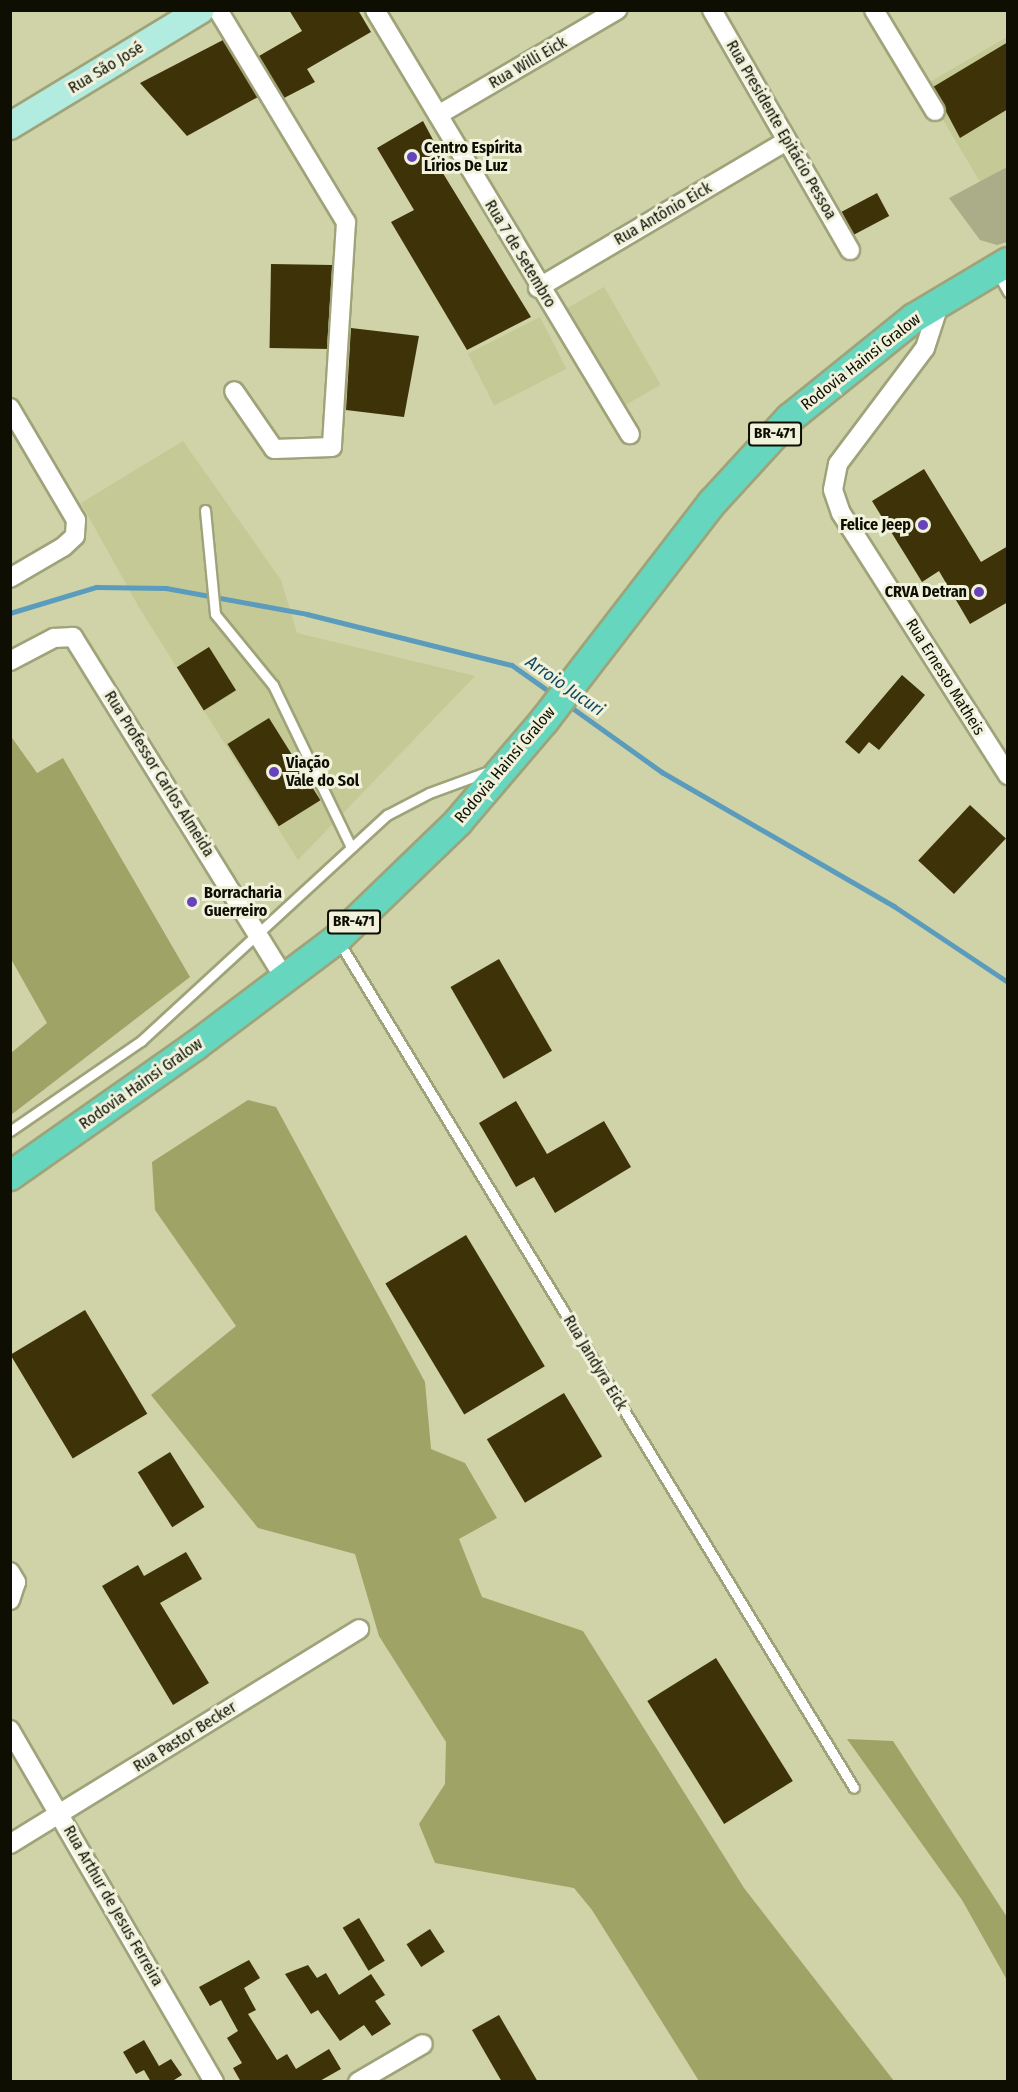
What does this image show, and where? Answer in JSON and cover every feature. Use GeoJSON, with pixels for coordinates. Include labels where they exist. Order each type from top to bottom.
{"type":"FeatureCollection","features":[{"type":"Feature","properties":{"kind":"main road","name":"Rua São José"},"geometry":{"type":"LineString","coordinates":[[14,117],[201,10]]}},
{"type":"Feature","properties":{"kind":"main road","name":"Rodovia Hainsi Gralow"},"geometry":{"type":"LineString","coordinates":[[10,1176],[286,980],[337,939],[458,822],[544,721],[712,503],[782,426],[829,383],[941,299],[1003,274]]}},
{"type":"Feature","properties":{"kind":"street"},"geometry":{"type":"LineString","coordinates":[[218,10],[346,222],[332,447],[274,449],[234,391]]}},
{"type":"Feature","properties":{"kind":"street","name":"Rua 7 de Setembro"},"geometry":{"type":"LineString","coordinates":[[375,10],[538,288],[630,434]]}},
{"type":"Feature","properties":{"kind":"street","name":"Rua Willi Eick"},"geometry":{"type":"LineString","coordinates":[[438,116],[617,10]]}},
{"type":"Feature","properties":{"kind":"street","name":"Rua Presidente Epitácio Pessoa"},"geometry":{"type":"LineString","coordinates":[[711,10],[850,250]]}},
{"type":"Feature","properties":{"kind":"street"},"geometry":{"type":"LineString","coordinates":[[874,10],[935,111]]}},
{"type":"Feature","properties":{"kind":"street","name":"Rua Antônio Eick"},"geometry":{"type":"LineString","coordinates":[[538,288],[787,141]]}},
{"type":"Feature","properties":{"kind":"street","name":"Rua Ernesto Matheis"},"geometry":{"type":"LineString","coordinates":[[941,299],[925,348],[838,464],[833,490],[841,513],[1008,776]]}},
{"type":"Feature","properties":{"kind":"street"},"geometry":{"type":"LineString","coordinates":[[10,408],[76,520],[75,536],[63,547],[10,578]]}},
{"type":"Feature","properties":{"kind":"street","name":"Rua Professor Carlos Almeida"},"geometry":{"type":"LineString","coordinates":[[10,661],[66,635],[73,637],[286,980]]}},
{"type":"Feature","properties":{"kind":"street"},"geometry":{"type":"LineString","coordinates":[[10,1572],[16,1582],[10,1600]]}},
{"type":"Feature","properties":{"kind":"street","name":"Rua Pastor Becker"},"geometry":{"type":"LineString","coordinates":[[10,1844],[358,1629]]}},
{"type":"Feature","properties":{"kind":"street","name":"Rua Arthur de Jesus Ferreira"},"geometry":{"type":"LineString","coordinates":[[10,1730],[214,2082]]}},
{"type":"Feature","properties":{"kind":"street"},"geometry":{"type":"LineString","coordinates":[[358,2082],[423,2044]]}},
{"type":"Feature","properties":{"kind":"lane"},"geometry":{"type":"LineString","coordinates":[[205,510],[215,614],[273,685],[351,847]]}},
{"type":"Feature","properties":{"kind":"lane"},"geometry":{"type":"LineString","coordinates":[[10,1131],[141,1041],[387,815],[462,779],[506,766]]}},
{"type":"Feature","properties":{"kind":"lane","name":"Rua Jandyra Eick"},"geometry":{"type":"LineString","coordinates":[[337,939],[854,1788]]}},
{"type":"Feature","properties":{"kind":"shaded area"},"geometry":{"type":"Polygon","coordinates":[[[1007,37],[1007,167],[980,182],[923,86],[1007,37]]]}},
{"type":"Feature","properties":{"kind":"shaded area"},"geometry":{"type":"Polygon","coordinates":[[[1007,167],[1007,242],[997,245],[980,240],[949,198],[1007,167]]]}},
{"type":"Feature","properties":{"kind":"shaded area"},"geometry":{"type":"Polygon","coordinates":[[[604,287],[660,385],[622,407],[566,309],[604,287]]]}},
{"type":"Feature","properties":{"kind":"shaded area"},"geometry":{"type":"Polygon","coordinates":[[[540,317],[566,369],[494,405],[468,354],[540,317]]]}},
{"type":"Feature","properties":{"kind":"shaded area"},"geometry":{"type":"Polygon","coordinates":[[[183,441],[281,580],[297,633],[475,676],[298,860],[140,609],[81,503],[183,441]]]}},
{"type":"Feature","properties":{"kind":"shaded area"},"geometry":{"type":"Polygon","coordinates":[[[10,735],[37,773],[63,758],[190,977],[11,1115],[11,1053],[47,1023],[11,959],[10,735]]]}},
{"type":"Feature","properties":{"kind":"shaded area"},"geometry":{"type":"Polygon","coordinates":[[[248,1100],[276,1107],[425,1382],[431,1449],[465,1463],[497,1518],[459,1539],[482,1597],[583,1631],[744,1888],[894,2081],[699,2081],[592,1910],[574,1888],[435,1863],[419,1824],[445,1784],[446,1742],[379,1636],[355,1554],[258,1528],[151,1395],[236,1326],[155,1210],[152,1162],[248,1100]]]}},
{"type":"Feature","properties":{"kind":"shaded area"},"geometry":{"type":"Polygon","coordinates":[[[847,1739],[893,1741],[1007,1917],[1007,1980],[962,1900],[847,1739]]]}},
{"type":"Feature","properties":{"kind":"building"},"geometry":{"type":"Polygon","coordinates":[[[289,10],[358,10],[371,32],[307,69],[315,82],[284,98],[259,56],[302,31],[289,10]]]}},
{"type":"Feature","properties":{"kind":"building"},"geometry":{"type":"Polygon","coordinates":[[[223,40],[258,97],[187,136],[140,83],[223,40]]]}},
{"type":"Feature","properties":{"kind":"building"},"geometry":{"type":"Polygon","coordinates":[[[1008,42],[1008,109],[960,138],[933,87],[1008,42]]]}},
{"type":"Feature","properties":{"kind":"building"},"geometry":{"type":"Polygon","coordinates":[[[423,121],[447,166],[441,170],[531,317],[467,350],[391,222],[414,210],[377,148],[423,121]]]}},
{"type":"Feature","properties":{"kind":"building"},"geometry":{"type":"Polygon","coordinates":[[[877,193],[889,216],[854,235],[842,212],[877,193]]]}},
{"type":"Feature","properties":{"kind":"building"},"geometry":{"type":"Polygon","coordinates":[[[271,264],[332,265],[331,349],[270,348],[271,264]]]}},
{"type":"Feature","properties":{"kind":"building"},"geometry":{"type":"Polygon","coordinates":[[[351,328],[419,336],[404,417],[346,410],[351,328]]]}},
{"type":"Feature","properties":{"kind":"building","name":"Felice Jeep"},"geometry":{"type":"Polygon","coordinates":[[[924,469],[981,562],[1008,546],[1008,602],[970,624],[939,571],[922,582],[872,501],[924,469]]]}},
{"type":"Feature","properties":{"kind":"building"},"geometry":{"type":"Polygon","coordinates":[[[209,647],[236,690],[204,710],[177,667],[209,647]]]}},
{"type":"Feature","properties":{"kind":"building"},"geometry":{"type":"Polygon","coordinates":[[[902,675],[925,695],[879,750],[869,742],[859,754],[845,742],[902,675]]]}},
{"type":"Feature","properties":{"kind":"building","name":"Viação Vale do Sol"},"geometry":{"type":"Polygon","coordinates":[[[269,718],[320,800],[279,826],[227,744],[269,718]]]}},
{"type":"Feature","properties":{"kind":"building"},"geometry":{"type":"Polygon","coordinates":[[[970,805],[1006,838],[954,894],[918,861],[970,805]]]}},
{"type":"Feature","properties":{"kind":"building"},"geometry":{"type":"Polygon","coordinates":[[[499,959],[552,1051],[504,1079],[451,987],[499,959]]]}},
{"type":"Feature","properties":{"kind":"building"},"geometry":{"type":"Polygon","coordinates":[[[516,1101],[547,1154],[604,1121],[631,1167],[555,1213],[534,1177],[516,1187],[479,1123],[516,1101]]]}},
{"type":"Feature","properties":{"kind":"building"},"geometry":{"type":"Polygon","coordinates":[[[466,1235],[545,1366],[464,1415],[385,1283],[466,1235]]]}},
{"type":"Feature","properties":{"kind":"building"},"geometry":{"type":"Polygon","coordinates":[[[85,1310],[147,1414],[73,1459],[10,1355],[85,1310]]]}},
{"type":"Feature","properties":{"kind":"building"},"geometry":{"type":"Polygon","coordinates":[[[564,1393],[602,1456],[525,1503],[487,1439],[564,1393]]]}},
{"type":"Feature","properties":{"kind":"building"},"geometry":{"type":"Polygon","coordinates":[[[170,1452],[204,1507],[172,1527],[138,1472],[170,1452]]]}},
{"type":"Feature","properties":{"kind":"building"},"geometry":{"type":"Polygon","coordinates":[[[186,1552],[202,1579],[160,1603],[209,1683],[173,1705],[102,1586],[138,1565],[144,1576],[186,1552]]]}},
{"type":"Feature","properties":{"kind":"building"},"geometry":{"type":"Polygon","coordinates":[[[716,1658],[793,1781],[724,1824],[647,1701],[716,1658]]]}},
{"type":"Feature","properties":{"kind":"building"},"geometry":{"type":"Polygon","coordinates":[[[359,1918],[385,1961],[368,1971],[343,1928],[359,1918]]]}},
{"type":"Feature","properties":{"kind":"building"},"geometry":{"type":"Polygon","coordinates":[[[430,1929],[445,1952],[421,1967],[407,1944],[430,1929]]]}},
{"type":"Feature","properties":{"kind":"building"},"geometry":{"type":"Polygon","coordinates":[[[249,1960],[260,1978],[244,1988],[256,2010],[248,2014],[277,2060],[287,2054],[296,2069],[329,2049],[341,2069],[318,2082],[241,2082],[233,2068],[242,2063],[227,2038],[238,2031],[221,2000],[210,2006],[199,1987],[249,1960]]]}},
{"type":"Feature","properties":{"kind":"building"},"geometry":{"type":"Polygon","coordinates":[[[308,1965],[317,1978],[326,1973],[339,1995],[371,1974],[385,1995],[375,2001],[391,2024],[372,2036],[364,2025],[340,2041],[318,2010],[311,2014],[285,1974],[308,1965]]]}},
{"type":"Feature","properties":{"kind":"building"},"geometry":{"type":"Polygon","coordinates":[[[499,2015],[538,2082],[502,2082],[472,2030],[499,2015]]]}},
{"type":"Feature","properties":{"kind":"building"},"geometry":{"type":"Polygon","coordinates":[[[144,2040],[159,2066],[171,2059],[182,2075],[171,2082],[151,2082],[144,2070],[136,2074],[123,2052],[144,2040]]]}},
{"type":"Feature","properties":{"kind":"waterway","name":"Arroio Jucuri"},"geometry":{"type":"LineString","coordinates":[[10,613],[96,587],[166,588],[307,614],[512,665],[553,694]]}},
{"type":"Feature","properties":{"kind":"waterway","name":"Arroio Jucuri"},"geometry":{"type":"LineString","coordinates":[[567,704],[662,772],[894,906],[1008,982]]}},
{"type":"Feature","properties":{"kind":"place","name":"Centro Espírita Lírios De Luz"},"geometry":{"type":"Point","coordinates":[412,157]}},
{"type":"Feature","properties":{"kind":"place","name":"Felice Jeep"},"geometry":{"type":"Point","coordinates":[923,525]}},
{"type":"Feature","properties":{"kind":"place","name":"CRVA Detran"},"geometry":{"type":"Point","coordinates":[979,592]}},
{"type":"Feature","properties":{"kind":"place","name":"Viação Vale do Sol"},"geometry":{"type":"Point","coordinates":[274,772]}},
{"type":"Feature","properties":{"kind":"place","name":"Borracharia Guerreiro"},"geometry":{"type":"Point","coordinates":[192,902]}}]}
